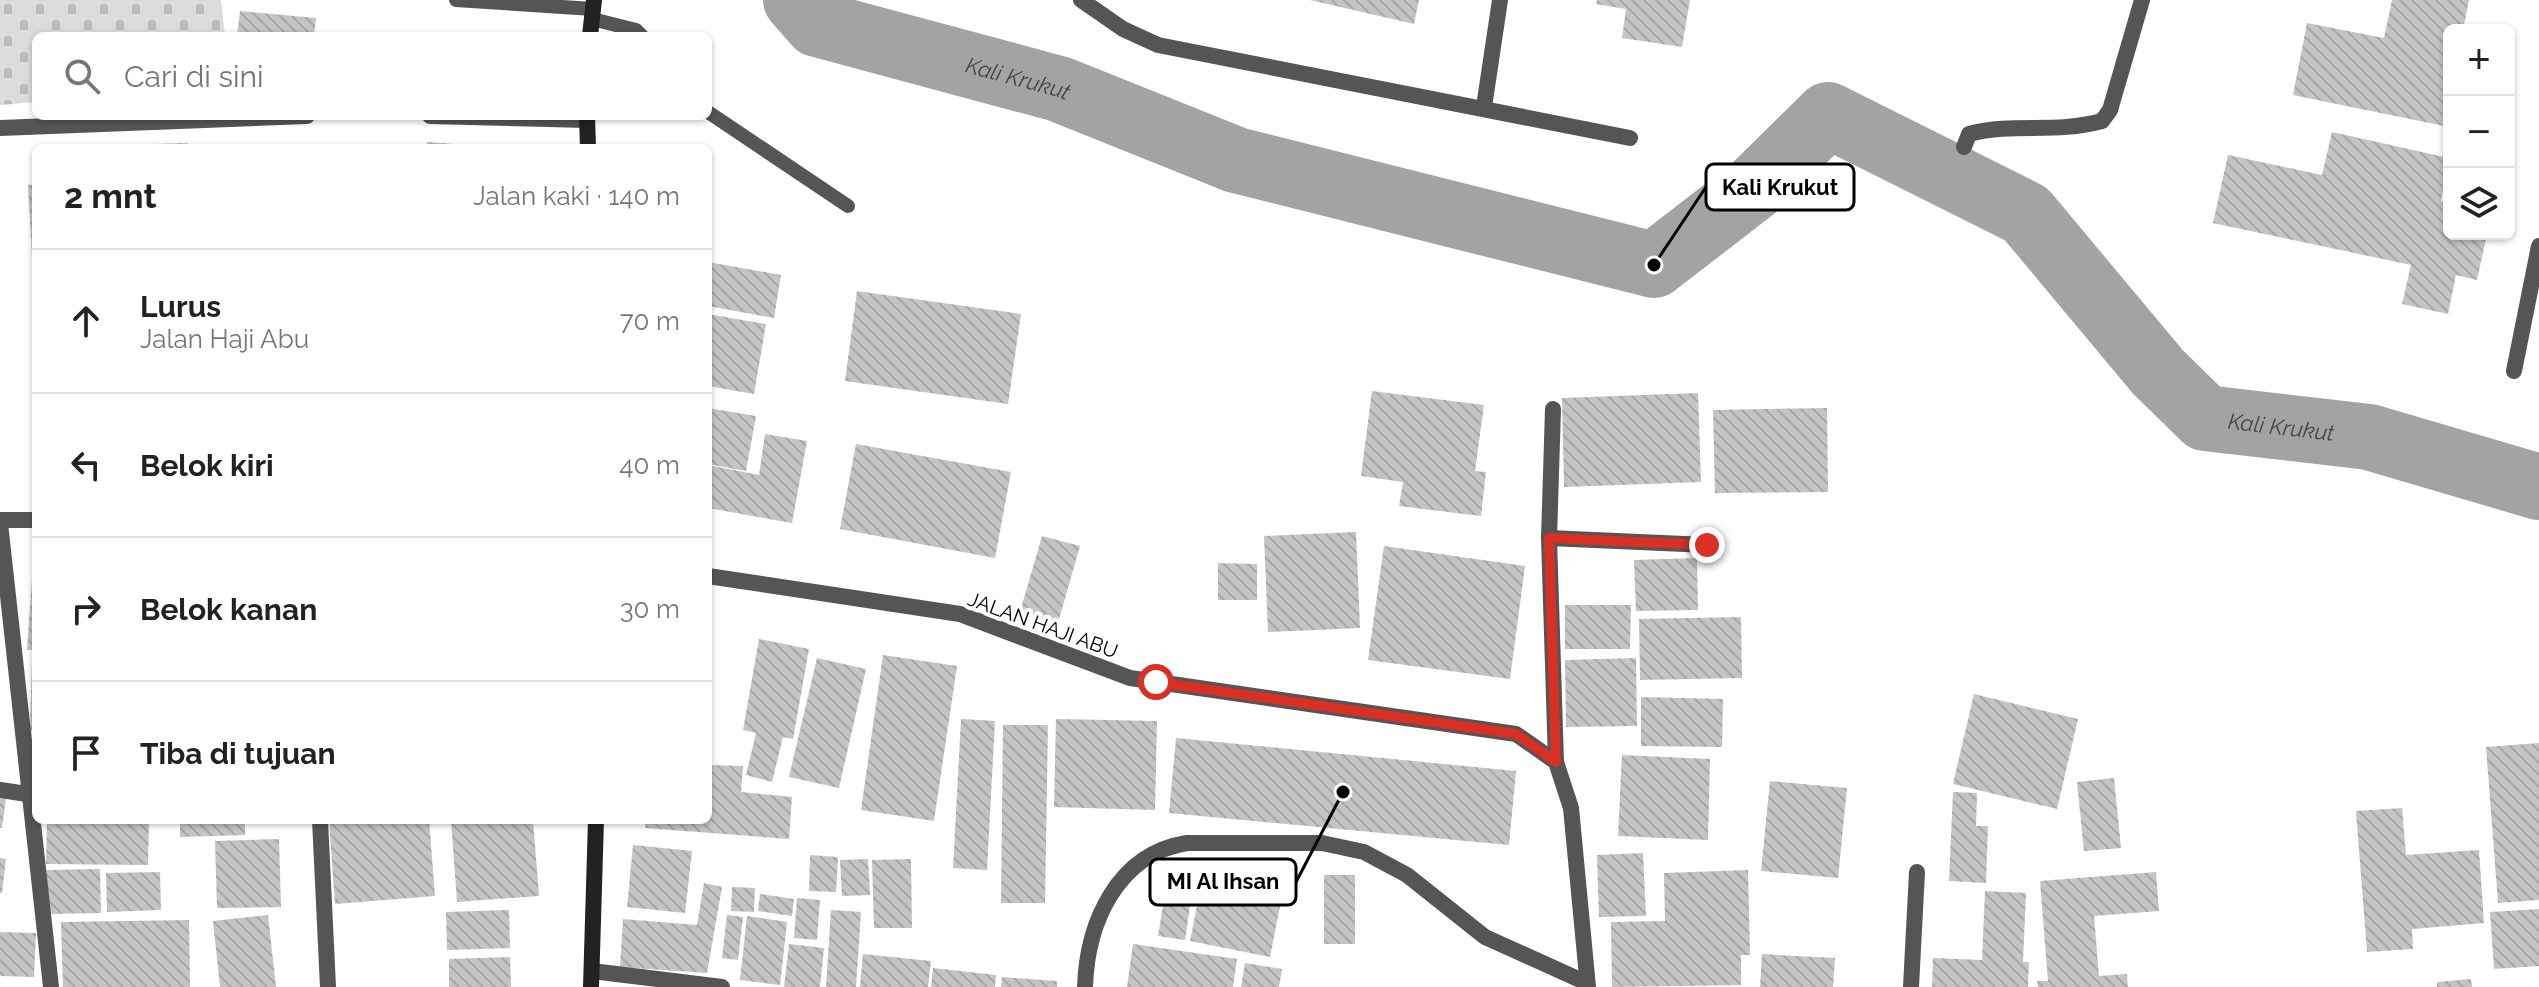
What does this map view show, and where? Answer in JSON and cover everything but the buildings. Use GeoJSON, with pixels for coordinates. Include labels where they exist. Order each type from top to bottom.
{"type":"FeatureCollection","features":[{"type":"Feature","properties":{"kind":"street"},"geometry":{"type":"LineString","coordinates":[[1081,0],[1123,29],[1158,45],[1630,138]]}},
{"type":"Feature","properties":{"kind":"street"},"geometry":{"type":"LineString","coordinates":[[1484,107],[1500,0]]}},
{"type":"Feature","properties":{"kind":"street"},"geometry":{"type":"LineString","coordinates":[[1964,147],[1969,134],[1996,127],[2052,130],[2102,121],[2110,110],[2142,0]]}},
{"type":"Feature","properties":{"kind":"street"},"geometry":{"type":"LineString","coordinates":[[0,128],[205,120]]}},
{"type":"Feature","properties":{"kind":"street"},"geometry":{"type":"LineString","coordinates":[[587,120],[588,144]]}},
{"type":"Feature","properties":{"kind":"street"},"geometry":{"type":"LineString","coordinates":[[2514,371],[2539,246]]}},
{"type":"Feature","properties":{"kind":"street"},"geometry":{"type":"LineString","coordinates":[[1553,409],[1549,538],[1556,762],[1571,808],[1588,985]]}},
{"type":"Feature","properties":{"kind":"street"},"geometry":{"type":"LineString","coordinates":[[32,520],[0,521],[27,794],[51,987]]}},
{"type":"Feature","properties":{"kind":"street"},"geometry":{"type":"LineString","coordinates":[[1549,538],[1707,545]]}},
{"type":"Feature","properties":{"kind":"street","name":"JALAN HAJI ABU"},"geometry":{"type":"LineString","coordinates":[[712,577],[960,614],[1130,678],[1516,734],[1556,762]]}},
{"type":"Feature","properties":{"kind":"street"},"geometry":{"type":"LineString","coordinates":[[0,790],[27,794]]}},
{"type":"Feature","properties":{"kind":"street"},"geometry":{"type":"LineString","coordinates":[[320,824],[328,987]]}},
{"type":"Feature","properties":{"kind":"street"},"geometry":{"type":"LineString","coordinates":[[596,824],[592,979],[722,987]]}},
{"type":"Feature","properties":{"kind":"street"},"geometry":{"type":"LineString","coordinates":[[1085,987],[1089,947],[1110,894],[1148,855],[1168,846],[1187,843],[1322,843],[1364,852],[1407,875],[1485,937],[1588,985]]}},
{"type":"Feature","properties":{"kind":"street"},"geometry":{"type":"LineString","coordinates":[[1911,987],[1917,872]]}},
{"type":"Feature","properties":{"kind":"lane"},"geometry":{"type":"LineString","coordinates":[[456,0],[592,16],[638,32]]}},
{"type":"Feature","properties":{"kind":"lane"},"geometry":{"type":"LineString","coordinates":[[712,115],[848,206]]}},
{"type":"Feature","properties":{"kind":"green space"},"geometry":{"type":"Polygon","coordinates":[[[0,0],[221,0],[225,32],[32,32],[32,102],[0,105],[0,0]]]}},
{"type":"Feature","properties":{"kind":"waterway","name":"Kali Krukut"},"geometry":{"type":"LineString","coordinates":[[796,0],[817,24],[1059,89],[1236,160],[1654,265],[1755,187],[1828,115],[2026,214],[2158,372],[2205,418],[2369,437],[2539,487]]}},
{"type":"Feature","properties":{"kind":"place","name":"Kali Krukut"},"geometry":{"type":"Point","coordinates":[1654,265]}},
{"type":"Feature","properties":{"kind":"place","name":"MI Al Ihsan"},"geometry":{"type":"Point","coordinates":[1343,792]}},
{"type":"Feature","properties":{"kind":"route"},"geometry":{"type":"LineString","coordinates":[[1156,682],[1516,734],[1556,762],[1549,538],[1707,545]]}}]}
